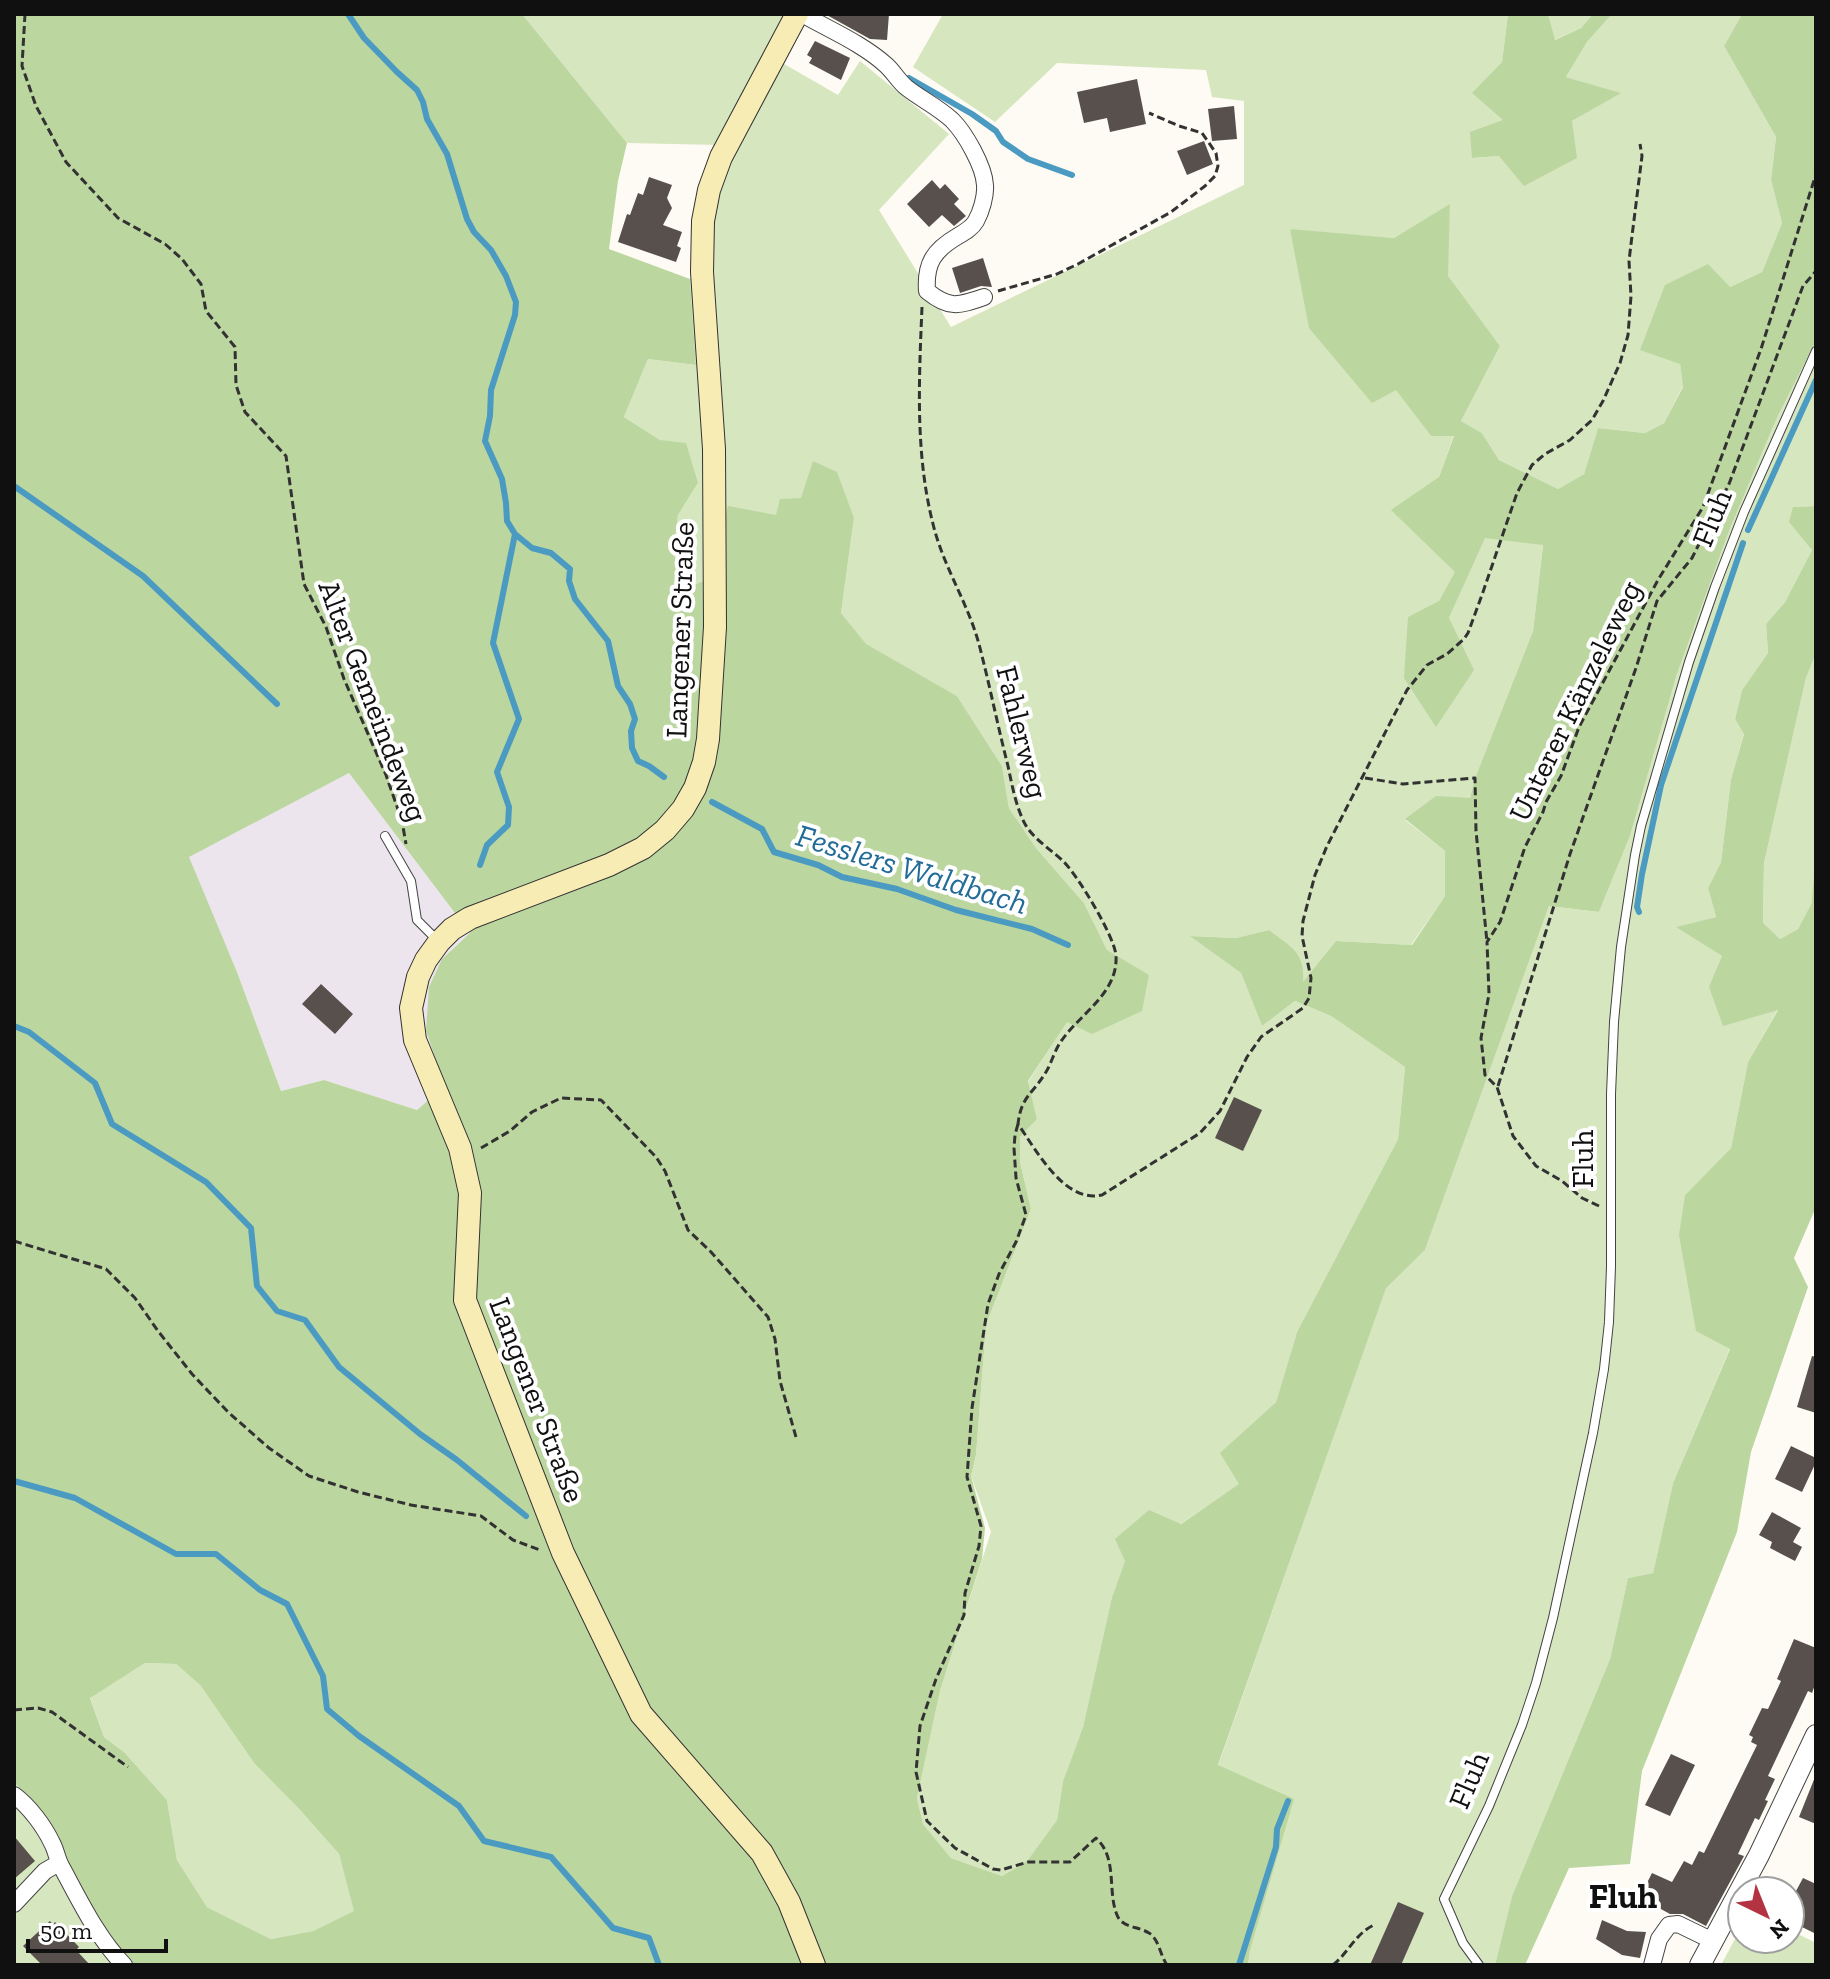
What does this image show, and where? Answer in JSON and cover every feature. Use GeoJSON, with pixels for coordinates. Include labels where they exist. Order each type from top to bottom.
{"type":"FeatureCollection","features":[{"type":"Feature","properties":{"kind":"main road","name":"Langener Straße"},"geometry":{"type":"LineString","coordinates":[[800,14],[721,157],[709,190],[703,221],[702,272],[714,449],[715,627],[708,739],[695,788],[674,820],[643,848],[609,865],[470,918],[452,929],[426,960],[418,977],[411,1008],[415,1040],[460,1148],[470,1193],[465,1300],[566,1560],[641,1714],[762,1853],[789,1902],[814,1965]]}},
{"type":"Feature","properties":{"kind":"street"},"geometry":{"type":"LineString","coordinates":[[800,14],[856,44],[885,64],[905,87],[940,111],[965,135],[980,167],[985,185],[984,197],[977,220],[969,229],[946,243],[929,264],[927,291],[940,301],[954,305],[984,297]]}},
{"type":"Feature","properties":{"kind":"street"},"geometry":{"type":"LineString","coordinates":[[1700,1965],[1759,1855],[1816,1735]]}},
{"type":"Feature","properties":{"kind":"street"},"geometry":{"type":"LineString","coordinates":[[14,1795],[25,1803],[52,1843],[59,1863],[97,1930],[124,1965]]}},
{"type":"Feature","properties":{"kind":"street"},"geometry":{"type":"LineString","coordinates":[[14,1904],[45,1871],[59,1863]]}},
{"type":"Feature","properties":{"kind":"street"},"geometry":{"type":"LineString","coordinates":[[1652,1965],[1659,1939],[1669,1925],[1678,1924],[1713,1941]]}},
{"type":"Feature","properties":{"kind":"lane","name":"Fluh"},"geometry":{"type":"LineString","coordinates":[[1479,1965],[1463,1943],[1444,1899],[1489,1806],[1531,1697],[1550,1631],[1604,1369],[1609,1322],[1614,1022],[1621,947],[1641,826],[1689,662],[1715,587],[1744,512],[1816,351]]}},
{"type":"Feature","properties":{"kind":"lane"},"geometry":{"type":"LineString","coordinates":[[385,836],[411,881],[417,920],[439,942]]}},
{"type":"Feature","properties":{"kind":"path","name":"Alter Gemeindeweg"},"geometry":{"type":"LineString","coordinates":[[25,14],[22,66],[36,106],[66,162],[118,218],[165,244],[182,259],[201,284],[206,311],[235,347],[236,385],[245,412],[286,456],[304,584],[326,627],[344,679],[386,775],[402,821],[407,849]]}},
{"type":"Feature","properties":{"kind":"path"},"geometry":{"type":"LineString","coordinates":[[984,297],[1008,286],[1057,274],[1078,264],[1161,218],[1215,176],[1218,166],[1216,153],[1202,133],[1149,113]]}},
{"type":"Feature","properties":{"kind":"path"},"geometry":{"type":"LineString","coordinates":[[1018,1124],[1064,1184],[1082,1195],[1102,1195],[1200,1133],[1220,1111],[1247,1057],[1261,1037],[1297,1013],[1309,998],[1311,978],[1302,936],[1306,903],[1327,846],[1407,690],[1427,665],[1457,646],[1468,633],[1517,493],[1532,465],[1570,440],[1592,420],[1620,363],[1628,335],[1631,296],[1629,261],[1642,156],[1640,144]]}},
{"type":"Feature","properties":{"kind":"path","name":"Unterer Känzeleweg"},"geometry":{"type":"LineString","coordinates":[[1611,1208],[1582,1198],[1562,1181],[1536,1166],[1513,1136],[1497,1087],[1485,1075],[1481,1038],[1489,994],[1487,942],[1500,922],[1525,847],[1561,776],[1579,727],[1658,580],[1703,507],[1761,349],[1816,174]]}},
{"type":"Feature","properties":{"kind":"path"},"geometry":{"type":"LineString","coordinates":[[1497,1087],[1570,854],[1657,601],[1692,558],[1729,484],[1803,286],[1816,271]]}},
{"type":"Feature","properties":{"kind":"path","name":"Fahlerweg"},"geometry":{"type":"LineString","coordinates":[[922,304],[919,431],[940,549],[973,622],[1014,793],[1025,825],[1078,878],[1103,923],[1117,959],[1109,987],[1060,1042],[1048,1070],[1020,1109],[1014,1148],[1016,1178],[1026,1215],[999,1274],[986,1315],[972,1408],[967,1477],[981,1526],[979,1546],[965,1593],[964,1615],[936,1679],[920,1726],[916,1772],[927,1821],[955,1848],[993,1869],[1001,1870],[1028,1862],[1070,1862],[1096,1838],[1103,1845],[1111,1869],[1116,1914],[1122,1923],[1149,1932],[1167,1965]]}},
{"type":"Feature","properties":{"kind":"path"},"geometry":{"type":"LineString","coordinates":[[1363,778],[1403,784],[1475,778],[1476,831],[1487,942]]}},
{"type":"Feature","properties":{"kind":"path"},"geometry":{"type":"LineString","coordinates":[[460,1148],[482,1148],[510,1131],[532,1112],[561,1098],[601,1100],[656,1157],[665,1171],[688,1230],[768,1317],[775,1339],[780,1381],[796,1437]]}},
{"type":"Feature","properties":{"kind":"path"},"geometry":{"type":"LineString","coordinates":[[14,1241],[106,1269],[135,1298],[192,1374],[228,1412],[269,1448],[309,1476],[411,1505],[481,1516],[513,1540],[566,1560]]}},
{"type":"Feature","properties":{"kind":"path"},"geometry":{"type":"LineString","coordinates":[[14,1710],[38,1708],[52,1712],[128,1767]]}},
{"type":"Feature","properties":{"kind":"path"},"geometry":{"type":"LineString","coordinates":[[1333,1965],[1364,1930],[1374,1925]]}},
{"type":"Feature","properties":{"kind":"shaded area"},"geometry":{"type":"Polygon","coordinates":[[[349,773],[470,933],[442,959],[445,1086],[417,1110],[324,1080],[281,1091],[237,972],[188,857],[349,773]]]}},
{"type":"Feature","properties":{"kind":"green space"},"geometry":{"type":"Polygon","coordinates":[[[14,14],[522,14],[627,143],[618,181],[609,249],[690,279],[696,365],[648,359],[624,417],[660,440],[686,443],[698,483],[678,515],[673,554],[690,586],[723,574],[721,538],[728,506],[776,515],[780,499],[801,498],[813,461],[837,472],[854,518],[841,613],[866,644],[957,696],[1002,766],[1009,808],[1036,848],[1084,903],[1107,950],[1149,975],[1142,1011],[1092,1034],[1067,1022],[1028,1081],[1037,1119],[1020,1137],[1020,1162],[1031,1209],[986,1325],[976,1455],[971,1476],[985,1528],[982,1559],[940,1691],[917,1798],[923,1824],[951,1858],[1002,1876],[1027,1861],[1057,1820],[1063,1781],[1083,1727],[1112,1597],[1125,1561],[1115,1539],[1149,1510],[1181,1524],[1239,1484],[1220,1453],[1276,1402],[1297,1332],[1398,1139],[1405,1067],[1331,1016],[1295,1001],[1262,1026],[1241,973],[1190,936],[1236,938],[1269,930],[1299,957],[1303,982],[1336,941],[1412,945],[1445,896],[1445,851],[1405,819],[1436,796],[1470,798],[1533,631],[1543,545],[1485,538],[1449,618],[1474,670],[1436,727],[1404,678],[1408,617],[1439,601],[1455,572],[1391,510],[1439,477],[1454,436],[1431,436],[1396,390],[1372,403],[1309,328],[1290,229],[1394,238],[1450,204],[1448,276],[1500,346],[1461,421],[1482,433],[1499,460],[1558,489],[1584,474],[1598,428],[1645,433],[1664,423],[1683,387],[1680,364],[1640,350],[1665,285],[1708,264],[1730,287],[1762,272],[1782,223],[1771,180],[1776,137],[1724,46],[1742,14],[1816,14],[1816,341],[1776,420],[1729,531],[1677,674],[1630,836],[1599,912],[1549,906],[1425,1250],[1386,1288],[1218,1765],[1294,1799],[1248,1965],[132,1965],[94,1916],[42,1816],[14,1784],[14,14]],[[349,773],[189,857],[237,972],[281,1091],[324,1080],[417,1110],[445,1086],[426,1031],[429,987],[442,959],[470,933],[349,773]],[[145,1663],[90,1698],[104,1737],[124,1752],[167,1800],[177,1860],[207,1907],[271,1939],[313,1931],[354,1911],[339,1854],[254,1763],[200,1685],[176,1664],[145,1663]]]}},
{"type":"Feature","properties":{"kind":"green space"},"geometry":{"type":"Polygon","coordinates":[[[522,14],[787,14],[719,145],[627,143],[522,14]]]}},
{"type":"Feature","properties":{"kind":"green space"},"geometry":{"type":"Polygon","coordinates":[[[943,14],[1508,14],[1502,62],[1473,93],[1504,120],[1473,158],[1499,156],[1572,121],[1620,93],[1566,77],[1587,42],[1612,14],[1742,14],[1724,46],[1776,137],[1771,180],[1782,223],[1762,272],[1730,287],[1680,364],[1683,386],[1664,423],[1645,433],[1598,428],[1584,474],[1558,489],[1499,460],[1482,433],[1461,421],[1500,346],[1447,276],[1450,205],[1394,238],[1290,230],[1431,436],[1454,435],[1439,477],[1456,572],[1439,601],[1449,618],[1485,537],[1543,544],[1533,631],[1470,798],[1405,820],[1445,851],[1445,896],[1411,945],[1336,941],[1302,984],[1269,930],[1236,938],[1191,936],[1241,973],[1262,1026],[1295,1001],[1331,1016],[1405,1067],[1398,1139],[1297,1332],[1276,1402],[1221,1453],[1240,1484],[1125,1561],[1112,1597],[1083,1727],[1063,1781],[1057,1820],[1027,1861],[1002,1876],[951,1858],[923,1824],[917,1798],[940,1691],[991,1532],[971,1476],[976,1455],[986,1325],[1031,1209],[1020,1162],[1020,1137],[1037,1119],[1028,1082],[1107,950],[1084,903],[1036,848],[1009,808],[1002,766],[957,696],[865,644],[841,613],[854,518],[801,498],[777,515],[723,574],[690,586],[673,554],[678,515],[698,483],[660,440],[624,417],[648,359],[696,365],[690,279],[706,270],[715,188],[779,61],[838,95],[860,61],[949,134],[879,210],[951,327],[1244,185],[1244,101],[1212,97],[1206,70],[1057,63],[995,122],[913,67],[943,14]]]}},
{"type":"Feature","properties":{"kind":"green space"},"geometry":{"type":"Polygon","coordinates":[[[1508,14],[1548,14],[1555,40],[1581,28],[1593,14],[1612,14],[1587,42],[1566,77],[1621,93],[1572,121],[1577,158],[1524,186],[1499,156],[1472,158],[1470,132],[1503,120],[1472,93],[1502,62],[1508,14]]]}},
{"type":"Feature","properties":{"kind":"green space"},"geometry":{"type":"Polygon","coordinates":[[[1548,14],[1593,14],[1581,28],[1554,40],[1548,14]]]}},
{"type":"Feature","properties":{"kind":"green space"},"geometry":{"type":"Polygon","coordinates":[[[1816,341],[1816,506],[1793,507],[1812,550],[1785,602],[1766,624],[1768,653],[1742,690],[1735,719],[1744,733],[1731,779],[1721,862],[1708,888],[1716,917],[1677,927],[1722,956],[1778,1009],[1748,1062],[1731,1148],[1685,1195],[1730,1348],[1673,1483],[1653,1573],[1628,1578],[1610,1659],[1512,1896],[1495,1965],[1248,1965],[1250,1950],[1218,1766],[1386,1287],[1425,1250],[1549,906],[1599,912],[1630,836],[1677,674],[1729,531],[1776,420],[1816,341]]]}},
{"type":"Feature","properties":{"kind":"green space"},"geometry":{"type":"Polygon","coordinates":[[[1816,506],[1816,653],[1806,678],[1764,863],[1763,923],[1780,939],[1798,929],[1812,903],[1816,869],[1816,1207],[1794,1258],[1808,1287],[1751,1452],[1737,1532],[1642,1771],[1630,1864],[1569,1868],[1525,1965],[1495,1965],[1512,1896],[1610,1659],[1628,1578],[1653,1573],[1673,1483],[1730,1349],[1696,1331],[1679,1235],[1685,1195],[1731,1148],[1748,1062],[1778,1010],[1723,1026],[1709,987],[1722,956],[1676,927],[1716,917],[1708,888],[1721,862],[1731,779],[1744,734],[1735,719],[1742,690],[1768,653],[1766,624],[1785,602],[1812,550],[1789,522],[1793,507],[1816,506]]]}},
{"type":"Feature","properties":{"kind":"green space"},"geometry":{"type":"Polygon","coordinates":[[[1816,653],[1816,869],[1813,903],[1798,929],[1780,939],[1763,924],[1764,863],[1806,678],[1816,653]]]}},
{"type":"Feature","properties":{"kind":"green space"},"geometry":{"type":"Polygon","coordinates":[[[145,1663],[176,1664],[200,1685],[254,1763],[339,1854],[355,1911],[313,1931],[271,1939],[207,1907],[177,1860],[167,1800],[124,1752],[104,1737],[90,1697],[145,1663]]]}},
{"type":"Feature","properties":{"kind":"green space"},"geometry":{"type":"Polygon","coordinates":[[[14,1784],[42,1816],[132,1965],[14,1965],[14,1784]]]}},
{"type":"Feature","properties":{"kind":"green space"},"geometry":{"type":"Polygon","coordinates":[[[1806,1938],[1816,1943],[1816,1965],[1721,1965],[1726,1955],[1806,1955],[1806,1938]]]}},
{"type":"Feature","properties":{"kind":"building"},"geometry":{"type":"Polygon","coordinates":[[[825,14],[889,14],[887,40],[870,39],[825,14]]]}},
{"type":"Feature","properties":{"kind":"building"},"geometry":{"type":"Polygon","coordinates":[[[815,41],[850,58],[841,80],[809,63],[812,58],[807,55],[815,41]]]}},
{"type":"Feature","properties":{"kind":"building"},"geometry":{"type":"Polygon","coordinates":[[[1137,79],[1146,124],[1110,132],[1107,118],[1084,123],[1077,92],[1137,79]]]}},
{"type":"Feature","properties":{"kind":"building"},"geometry":{"type":"Polygon","coordinates":[[[1234,106],[1237,139],[1212,141],[1208,109],[1234,106]]]}},
{"type":"Feature","properties":{"kind":"building"},"geometry":{"type":"Polygon","coordinates":[[[1204,141],[1213,164],[1187,175],[1177,151],[1204,141]]]}},
{"type":"Feature","properties":{"kind":"building"},"geometry":{"type":"Polygon","coordinates":[[[649,177],[672,185],[667,198],[672,208],[663,225],[682,232],[676,262],[618,242],[627,214],[630,215],[638,193],[643,195],[649,177]]]}},
{"type":"Feature","properties":{"kind":"building"},"geometry":{"type":"Polygon","coordinates":[[[932,180],[940,189],[945,184],[959,199],[954,204],[966,216],[954,226],[942,215],[929,227],[907,204],[932,180]]]}},
{"type":"Feature","properties":{"kind":"building"},"geometry":{"type":"Polygon","coordinates":[[[983,258],[992,287],[981,286],[960,293],[952,268],[983,258]]]}},
{"type":"Feature","properties":{"kind":"building"},"geometry":{"type":"Polygon","coordinates":[[[321,984],[353,1014],[335,1034],[302,1004],[321,984]]]}},
{"type":"Feature","properties":{"kind":"building"},"geometry":{"type":"Polygon","coordinates":[[[1234,1097],[1262,1110],[1243,1151],[1215,1138],[1234,1097]]]}},
{"type":"Feature","properties":{"kind":"building"},"geometry":{"type":"Polygon","coordinates":[[[1812,1356],[1816,1357],[1816,1413],[1797,1407],[1812,1356]]]}},
{"type":"Feature","properties":{"kind":"building"},"geometry":{"type":"Polygon","coordinates":[[[1791,1446],[1816,1458],[1802,1492],[1775,1479],[1791,1446]]]}},
{"type":"Feature","properties":{"kind":"building"},"geometry":{"type":"Polygon","coordinates":[[[1772,1512],[1801,1528],[1793,1542],[1802,1547],[1795,1561],[1770,1548],[1772,1542],[1759,1535],[1772,1512]]]}},
{"type":"Feature","properties":{"kind":"building"},"geometry":{"type":"Polygon","coordinates":[[[1794,1639],[1816,1648],[1816,1682],[1812,1693],[1808,1691],[1768,1776],[1775,1779],[1765,1800],[1768,1801],[1759,1820],[1755,1818],[1738,1854],[1744,1856],[1734,1875],[1726,1875],[1726,1889],[1706,1926],[1683,1914],[1670,1914],[1640,1897],[1652,1873],[1672,1882],[1684,1861],[1692,1865],[1699,1851],[1704,1853],[1757,1745],[1751,1742],[1753,1737],[1749,1735],[1762,1708],[1768,1709],[1781,1681],[1777,1679],[1794,1639]]]}},
{"type":"Feature","properties":{"kind":"building"},"geometry":{"type":"Polygon","coordinates":[[[1671,1754],[1695,1765],[1670,1816],[1645,1805],[1671,1754]]]}},
{"type":"Feature","properties":{"kind":"building"},"geometry":{"type":"Polygon","coordinates":[[[1816,1777],[1816,1824],[1799,1817],[1816,1777]]]}},
{"type":"Feature","properties":{"kind":"building"},"geometry":{"type":"Polygon","coordinates":[[[14,1836],[35,1861],[14,1879],[14,1836]]]}},
{"type":"Feature","properties":{"kind":"building"},"geometry":{"type":"Polygon","coordinates":[[[1806,1879],[1816,1884],[1816,1934],[1806,1929],[1806,1879]]]}},
{"type":"Feature","properties":{"kind":"building"},"geometry":{"type":"Polygon","coordinates":[[[1398,1902],[1424,1913],[1401,1965],[1370,1965],[1398,1902]]]}},
{"type":"Feature","properties":{"kind":"building"},"geometry":{"type":"Polygon","coordinates":[[[1602,1920],[1627,1931],[1646,1932],[1640,1958],[1622,1955],[1596,1939],[1602,1920]]]}},
{"type":"Feature","properties":{"kind":"building"},"geometry":{"type":"Polygon","coordinates":[[[50,1921],[53,1925],[55,1922],[79,1947],[76,1950],[90,1965],[42,1965],[23,1946],[50,1921]]]}},
{"type":"Feature","properties":{"kind":"waterway","name":"Fesslers Waldbach"},"geometry":{"type":"LineString","coordinates":[[348,14],[364,38],[417,90],[427,119],[447,154],[467,219],[474,232],[491,250],[516,302],[515,315],[491,390],[485,441],[502,479],[507,521],[515,534],[532,548],[551,553],[570,569],[569,581],[575,599],[608,641],[618,686],[630,704],[635,719],[631,731],[632,748],[638,761],[664,777]]}},
{"type":"Feature","properties":{"kind":"waterway"},"geometry":{"type":"LineString","coordinates":[[909,78],[972,114],[996,131],[1003,142],[1028,159],[1072,175]]}},
{"type":"Feature","properties":{"kind":"waterway"},"geometry":{"type":"LineString","coordinates":[[1748,530],[1816,380]]}},
{"type":"Feature","properties":{"kind":"waterway"},"geometry":{"type":"LineString","coordinates":[[14,486],[143,576],[277,704]]}},
{"type":"Feature","properties":{"kind":"waterway"},"geometry":{"type":"LineString","coordinates":[[480,865],[487,845],[508,825],[509,807],[497,772],[519,719],[493,643],[515,534]]}},
{"type":"Feature","properties":{"kind":"waterway"},"geometry":{"type":"LineString","coordinates":[[1639,912],[1642,874],[1661,785],[1743,543]]}},
{"type":"Feature","properties":{"kind":"waterway","name":"Fesslers Waldbach"},"geometry":{"type":"LineString","coordinates":[[712,802],[762,829],[774,852],[818,865],[842,877],[897,889],[956,910],[1032,929],[1068,945]]}},
{"type":"Feature","properties":{"kind":"waterway"},"geometry":{"type":"LineString","coordinates":[[14,1026],[29,1032],[95,1083],[112,1124],[206,1182],[251,1228],[257,1286],[277,1311],[305,1320],[339,1367],[526,1516]]}},
{"type":"Feature","properties":{"kind":"waterway"},"geometry":{"type":"LineString","coordinates":[[14,1481],[75,1498],[176,1554],[216,1554],[260,1590],[287,1604],[323,1676],[327,1709],[359,1736],[459,1806],[484,1841],[551,1857],[613,1928],[649,1938],[659,1965]]}},
{"type":"Feature","properties":{"kind":"waterway"},"geometry":{"type":"LineString","coordinates":[[1239,1965],[1276,1847],[1277,1829],[1288,1801]]}},
{"type":"Feature","properties":{"kind":"district","name":"Fluh"},"geometry":{"type":"Point","coordinates":[1623,1896]}}]}
